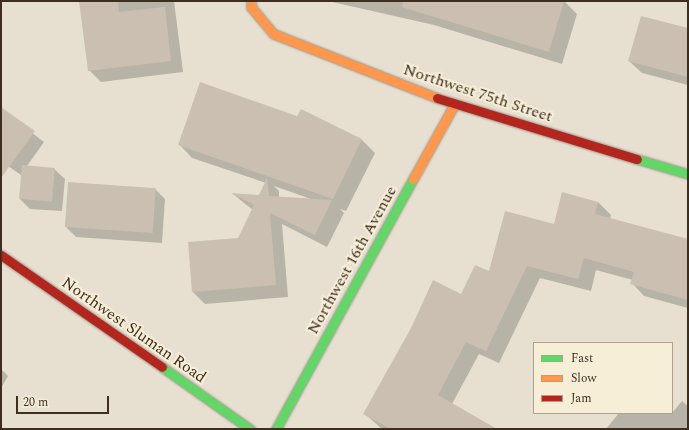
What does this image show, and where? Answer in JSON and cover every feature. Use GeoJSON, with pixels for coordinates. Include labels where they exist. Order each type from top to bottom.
{"type":"FeatureCollection","features":[{"type":"Feature","properties":{"kind":"street","name":"Northwest 75th Street"},"geometry":{"type":"LineString","coordinates":[[251,4],[274,34],[454,105],[688,174]]}},
{"type":"Feature","properties":{"kind":"street","name":"Northwest 16th Avenue"},"geometry":{"type":"LineString","coordinates":[[276,429],[454,105]]}},
{"type":"Feature","properties":{"kind":"street","name":"Northwest Sluman Road"},"geometry":{"type":"LineString","coordinates":[[1,255],[250,429]]}},
{"type":"Feature","properties":{"kind":"building"},"geometry":{"type":"Polygon","coordinates":[[[79,1],[118,1],[119,12],[165,7],[171,61],[88,71],[79,1]]]}},
{"type":"Feature","properties":{"kind":"building"},"geometry":{"type":"Polygon","coordinates":[[[403,1],[564,1],[549,52],[402,7],[403,1]]]}},
{"type":"Feature","properties":{"kind":"building"},"geometry":{"type":"Polygon","coordinates":[[[641,16],[688,28],[688,77],[628,61],[641,16]]]}},
{"type":"Feature","properties":{"kind":"building"},"geometry":{"type":"Polygon","coordinates":[[[200,82],[297,116],[301,109],[362,139],[333,199],[178,145],[200,82]]]}},
{"type":"Feature","properties":{"kind":"building"},"geometry":{"type":"Polygon","coordinates":[[[1,107],[35,131],[1,178],[1,107]]]}},
{"type":"Feature","properties":{"kind":"building"},"geometry":{"type":"Polygon","coordinates":[[[22,165],[55,168],[52,202],[19,199],[22,165]]]}},
{"type":"Feature","properties":{"kind":"building"},"geometry":{"type":"Polygon","coordinates":[[[267,178],[269,196],[332,200],[315,235],[270,213],[276,285],[192,292],[188,242],[238,238],[254,205],[231,193],[259,195],[267,178]]]}},
{"type":"Feature","properties":{"kind":"building"},"geometry":{"type":"Polygon","coordinates":[[[68,182],[156,188],[153,233],[65,227],[68,182]]]}},
{"type":"Feature","properties":{"kind":"building"},"geometry":{"type":"Polygon","coordinates":[[[562,192],[598,202],[595,214],[688,239],[688,300],[630,284],[634,272],[584,258],[578,279],[527,266],[486,351],[466,342],[438,395],[497,429],[391,429],[363,414],[411,328],[433,280],[461,294],[475,265],[489,271],[505,211],[554,224],[562,192]]]}},
{"type":"Feature","properties":{"kind":"traffic: fast"},"geometry":{"type":"LineString","coordinates":[[637,159],[688,174]]}},
{"type":"Feature","properties":{"kind":"traffic: fast"},"geometry":{"type":"LineString","coordinates":[[276,429],[413,179]]}},
{"type":"Feature","properties":{"kind":"traffic: fast"},"geometry":{"type":"LineString","coordinates":[[162,367],[250,429]]}},
{"type":"Feature","properties":{"kind":"traffic: slow"},"geometry":{"type":"LineString","coordinates":[[251,1],[251,7],[274,34],[437,98]]}},
{"type":"Feature","properties":{"kind":"traffic: slow"},"geometry":{"type":"LineString","coordinates":[[413,179],[454,105]]}},
{"type":"Feature","properties":{"kind":"traffic: jam"},"geometry":{"type":"LineString","coordinates":[[437,98],[637,159]]}},
{"type":"Feature","properties":{"kind":"traffic: jam"},"geometry":{"type":"LineString","coordinates":[[1,255],[162,367]]}}]}
